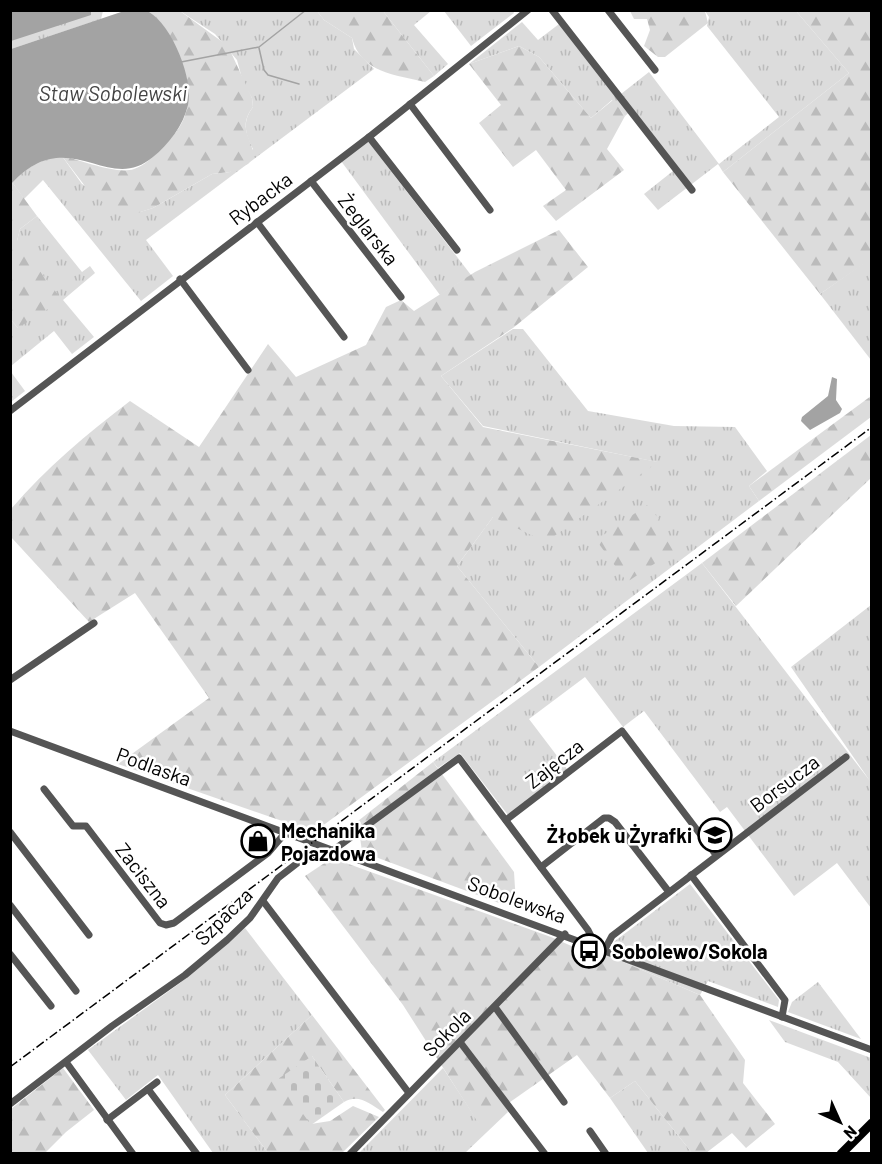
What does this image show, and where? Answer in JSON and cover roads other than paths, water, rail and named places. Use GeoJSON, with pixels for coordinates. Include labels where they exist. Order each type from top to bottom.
{"type":"FeatureCollection","features":[{"type":"Feature","properties":{"kind":"main road"},"geometry":{"type":"LineString","coordinates":[[841,1154],[872,1123]]}},
{"type":"Feature","properties":{"kind":"street","name":"Rybacka"},"geometry":{"type":"LineString","coordinates":[[10,411],[369,137],[528,10]]}},
{"type":"Feature","properties":{"kind":"street"},"geometry":{"type":"LineString","coordinates":[[552,10],[692,190]]}},
{"type":"Feature","properties":{"kind":"street"},"geometry":{"type":"LineString","coordinates":[[608,10],[656,70]]}},
{"type":"Feature","properties":{"kind":"street"},"geometry":{"type":"LineString","coordinates":[[410,104],[490,210]]}},
{"type":"Feature","properties":{"kind":"street"},"geometry":{"type":"LineString","coordinates":[[369,137],[457,250]]}},
{"type":"Feature","properties":{"kind":"street","name":"Żeglarska"},"geometry":{"type":"LineString","coordinates":[[311,181],[401,297]]}},
{"type":"Feature","properties":{"kind":"street"},"geometry":{"type":"LineString","coordinates":[[257,222],[344,337]]}},
{"type":"Feature","properties":{"kind":"street"},"geometry":{"type":"LineString","coordinates":[[180,279],[248,370]]}},
{"type":"Feature","properties":{"kind":"street"},"geometry":{"type":"LineString","coordinates":[[11,678],[94,623]]}},
{"type":"Feature","properties":{"kind":"street","name":"Podlaska"},"geometry":{"type":"LineString","coordinates":[[10,731],[286,832]]}},
{"type":"Feature","properties":{"kind":"street","name":"Zajęcza"},"geometry":{"type":"LineString","coordinates":[[506,820],[622,731],[716,855]]}},
{"type":"Feature","properties":{"kind":"street","name":"Borsucza"},"geometry":{"type":"LineString","coordinates":[[605,949],[612,936],[846,757]]}},
{"type":"Feature","properties":{"kind":"street","name":"Szpacza"},"geometry":{"type":"LineString","coordinates":[[10,1104],[185,975],[227,940],[263,901],[278,878],[300,861],[324,857],[459,758],[506,820]]}},
{"type":"Feature","properties":{"kind":"street","name":"Zaciszna"},"geometry":{"type":"LineString","coordinates":[[44,789],[73,826],[86,826],[160,923],[166,925],[174,923],[268,853],[286,832]]}},
{"type":"Feature","properties":{"kind":"street"},"geometry":{"type":"LineString","coordinates":[[541,867],[604,818],[609,818],[615,822],[669,892]]}},
{"type":"Feature","properties":{"kind":"street"},"geometry":{"type":"LineString","coordinates":[[506,820],[588,930],[591,936],[589,943]]}},
{"type":"Feature","properties":{"kind":"street"},"geometry":{"type":"LineString","coordinates":[[10,832],[89,935]]}},
{"type":"Feature","properties":{"kind":"street","name":"Sobolewska"},"geometry":{"type":"LineString","coordinates":[[286,832],[872,1050]]}},
{"type":"Feature","properties":{"kind":"street"},"geometry":{"type":"LineString","coordinates":[[691,875],[784,1000],[782,1017]]}},
{"type":"Feature","properties":{"kind":"street"},"geometry":{"type":"LineString","coordinates":[[263,901],[409,1093]]}},
{"type":"Feature","properties":{"kind":"street"},"geometry":{"type":"LineString","coordinates":[[10,905],[76,991]]}},
{"type":"Feature","properties":{"kind":"street","name":"Sokola"},"geometry":{"type":"LineString","coordinates":[[350,1154],[565,934]]}},
{"type":"Feature","properties":{"kind":"street"},"geometry":{"type":"LineString","coordinates":[[10,954],[51,1006]]}},
{"type":"Feature","properties":{"kind":"street"},"geometry":{"type":"LineString","coordinates":[[495,1007],[564,1102]]}},
{"type":"Feature","properties":{"kind":"street"},"geometry":{"type":"LineString","coordinates":[[460,1042],[545,1154]]}},
{"type":"Feature","properties":{"kind":"street"},"geometry":{"type":"LineString","coordinates":[[66,1062],[133,1154]]}},
{"type":"Feature","properties":{"kind":"street"},"geometry":{"type":"LineString","coordinates":[[107,1120],[156,1083]]}},
{"type":"Feature","properties":{"kind":"street"},"geometry":{"type":"LineString","coordinates":[[148,1089],[197,1154]]}},
{"type":"Feature","properties":{"kind":"street"},"geometry":{"type":"LineString","coordinates":[[590,1131],[606,1154]]}},
{"type":"Feature","properties":{"kind":"water"},"geometry":{"type":"Polygon","coordinates":[[[11,10],[91,10],[91,15],[11,41],[11,10]]]}},
{"type":"Feature","properties":{"kind":"water","name":"Staw Sobolewski"},"geometry":{"type":"Polygon","coordinates":[[[127,10],[147,11],[158,19],[166,28],[179,54],[188,82],[189,94],[186,113],[175,134],[153,157],[136,167],[120,169],[69,158],[51,159],[32,166],[11,184],[11,49],[127,10]]]}},
{"type":"Feature","properties":{"kind":"water"},"geometry":{"type":"Polygon","coordinates":[[[832,377],[837,379],[836,400],[842,409],[840,413],[810,430],[801,421],[802,417],[828,396],[832,377]]]}},
{"type":"Feature","properties":{"kind":"waterway"},"geometry":{"type":"LineString","coordinates":[[181,62],[259,47],[306,10]]}},
{"type":"Feature","properties":{"kind":"waterway"},"geometry":{"type":"LineString","coordinates":[[259,48],[264,70],[268,75],[299,84]]}},
{"type":"Feature","properties":{"kind":"railway"},"geometry":{"type":"LineString","coordinates":[[10,1067],[872,427]]}},
{"type":"Feature","properties":{"kind":"place","name":"Żłobek u Żyrafki"},"geometry":{"type":"Point","coordinates":[715,835]}},
{"type":"Feature","properties":{"kind":"place","name":"Mechanika Pojazdowa"},"geometry":{"type":"Point","coordinates":[258,841]}},
{"type":"Feature","properties":{"kind":"place","name":"Sobolewo/Sokola"},"geometry":{"type":"Point","coordinates":[589,951]}}]}
